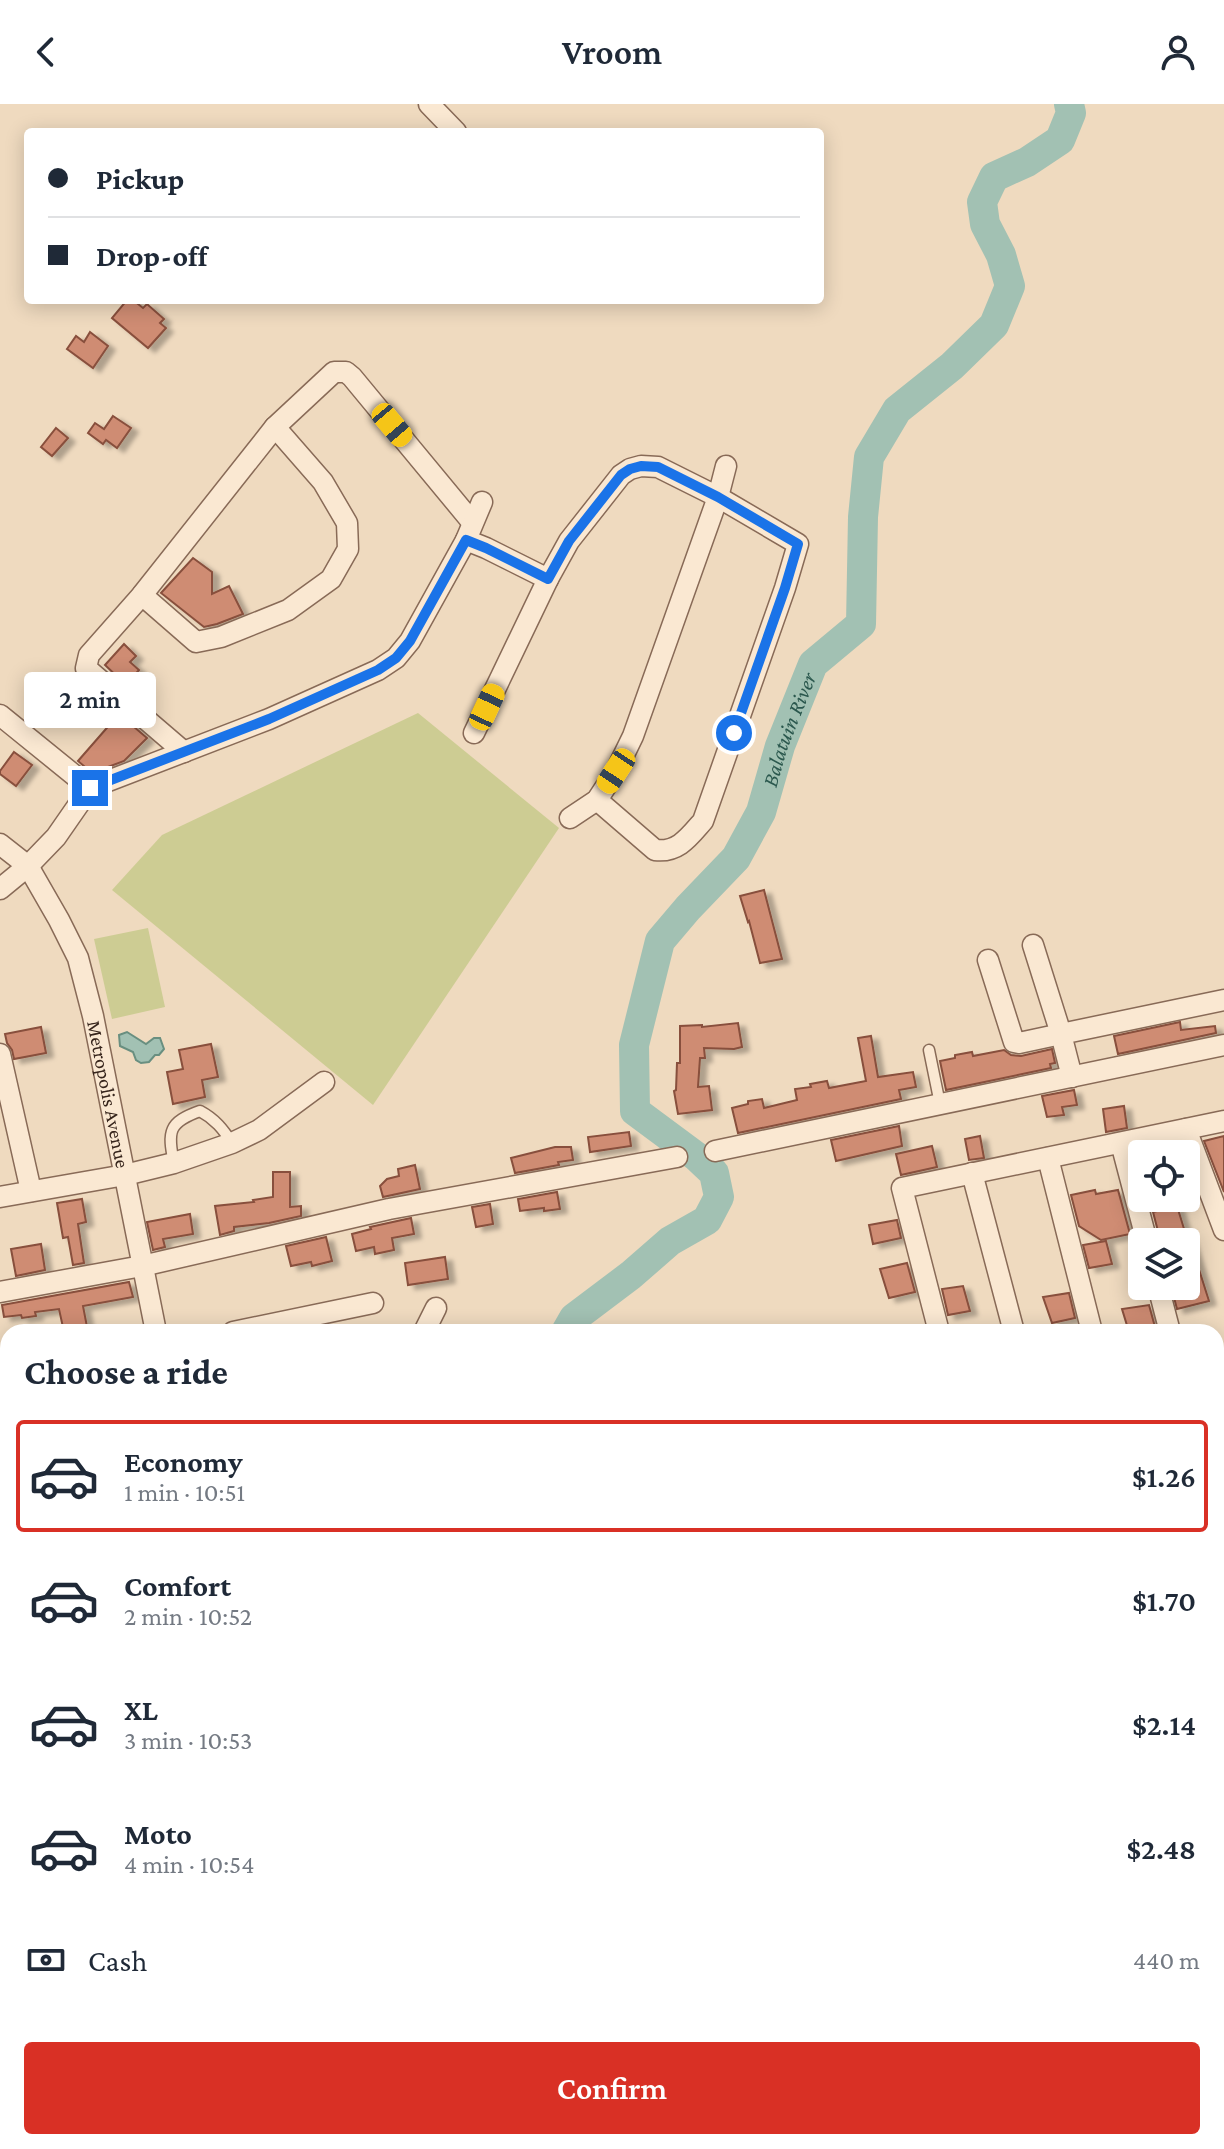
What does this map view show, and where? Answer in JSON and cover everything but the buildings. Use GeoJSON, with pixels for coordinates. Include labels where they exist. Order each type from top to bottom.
{"type":"FeatureCollection","features":[{"type":"Feature","properties":{"kind":"street"},"geometry":{"type":"LineString","coordinates":[[429,104],[452,128]]}},
{"type":"Feature","properties":{"kind":"street"},"geometry":{"type":"LineString","coordinates":[[184,752],[86,668],[89,655],[142,595],[275,427],[334,372],[346,372],[469,531],[486,548],[548,579]]}},
{"type":"Feature","properties":{"kind":"street"},"geometry":{"type":"LineString","coordinates":[[142,595],[196,642],[221,637],[288,610],[331,579],[348,549],[347,523],[323,482],[275,427]]}},
{"type":"Feature","properties":{"kind":"street"},"geometry":{"type":"LineString","coordinates":[[570,818],[597,800],[633,736],[718,497],[726,466]]}},
{"type":"Feature","properties":{"kind":"street"},"geometry":{"type":"LineString","coordinates":[[474,733],[569,541],[621,475],[630,469],[658,467],[718,497],[798,544],[703,821],[675,849],[655,850],[597,800]]}},
{"type":"Feature","properties":{"kind":"street"},"geometry":{"type":"LineString","coordinates":[[0,889],[56,837],[90,788],[269,719],[378,670],[396,658],[410,641],[482,502]]}},
{"type":"Feature","properties":{"kind":"street"},"geometry":{"type":"LineString","coordinates":[[0,715],[90,788]]}},
{"type":"Feature","properties":{"kind":"street"},"geometry":{"type":"LineString","coordinates":[[0,844],[28,866]]}},
{"type":"Feature","properties":{"kind":"street","name":"Metropolis Avenue"},"geometry":{"type":"LineString","coordinates":[[28,866],[78,958],[93,1016],[154,1324]]}},
{"type":"Feature","properties":{"kind":"street"},"geometry":{"type":"LineString","coordinates":[[1033,945],[1072,1077]]}},
{"type":"Feature","properties":{"kind":"street"},"geometry":{"type":"LineString","coordinates":[[988,960],[1014,1042],[1019,1043],[1224,1000]]}},
{"type":"Feature","properties":{"kind":"street"},"geometry":{"type":"LineString","coordinates":[[715,1151],[1224,1045]]}},
{"type":"Feature","properties":{"kind":"street"},"geometry":{"type":"LineString","coordinates":[[0,1054],[31,1191]]}},
{"type":"Feature","properties":{"kind":"street"},"geometry":{"type":"LineString","coordinates":[[0,1197],[125,1175],[174,1163],[232,1143],[259,1130],[324,1082]]}},
{"type":"Feature","properties":{"kind":"street"},"geometry":{"type":"LineString","coordinates":[[937,1324],[902,1188],[1224,1121]]}},
{"type":"Feature","properties":{"kind":"street"},"geometry":{"type":"LineString","coordinates":[[1186,1129],[1224,1230]]}},
{"type":"Feature","properties":{"kind":"street"},"geometry":{"type":"LineString","coordinates":[[1121,1143],[1143,1228]]}},
{"type":"Feature","properties":{"kind":"street"},"geometry":{"type":"LineString","coordinates":[[0,1292],[142,1266],[389,1209],[677,1157]]}},
{"type":"Feature","properties":{"kind":"street"},"geometry":{"type":"LineString","coordinates":[[1048,1158],[1090,1324]]}},
{"type":"Feature","properties":{"kind":"street"},"geometry":{"type":"LineString","coordinates":[[972,1173],[1012,1324]]}},
{"type":"Feature","properties":{"kind":"street"},"geometry":{"type":"LineString","coordinates":[[1162,1300],[1168,1324]]}},
{"type":"Feature","properties":{"kind":"street"},"geometry":{"type":"LineString","coordinates":[[272,1324],[373,1303]]}},
{"type":"Feature","properties":{"kind":"street"},"geometry":{"type":"LineString","coordinates":[[428,1324],[436,1308]]}},
{"type":"Feature","properties":{"kind":"lane"},"geometry":{"type":"LineString","coordinates":[[929,1050],[940,1104]]}},
{"type":"Feature","properties":{"kind":"lane"},"geometry":{"type":"LineString","coordinates":[[174,1163],[169,1144],[172,1127],[183,1117],[200,1111],[223,1128],[232,1143]]}},
{"type":"Feature","properties":{"kind":"shaded area"},"geometry":{"type":"Polygon","coordinates":[[[418,713],[559,828],[373,1105],[112,890],[162,835],[418,713]]]}},
{"type":"Feature","properties":{"kind":"shaded area"},"geometry":{"type":"Polygon","coordinates":[[[148,928],[165,1007],[112,1019],[94,939],[148,928]]]}},
{"type":"Feature","properties":{"kind":"shaded area"},"geometry":{"type":"Polygon","coordinates":[[[127,1032],[146,1044],[160,1038],[164,1049],[149,1062],[141,1063],[133,1052],[120,1046],[119,1035],[127,1032]]]}},
{"type":"Feature","properties":{"kind":"waterway","name":"Balatuin River"},"geometry":{"type":"LineString","coordinates":[[571,1324],[574,1318],[670,1241],[707,1220],[719,1197],[714,1173],[635,1111],[634,1045],[660,941],[736,858],[761,812],[780,746],[813,664],[861,624],[863,517],[869,457],[897,410],[952,366],[994,325],[1010,286],[1001,255],[985,224],[982,202],[994,177],[1027,162],[1060,140],[1071,113],[1069,104]]}},
{"type":"Feature","properties":{"kind":"route"},"geometry":{"type":"LineString","coordinates":[[90,788],[269,719],[378,670],[396,658],[410,641],[466,540],[548,579],[569,541],[621,475],[641,466],[658,467],[718,497],[798,544],[734,733]]}}]}
